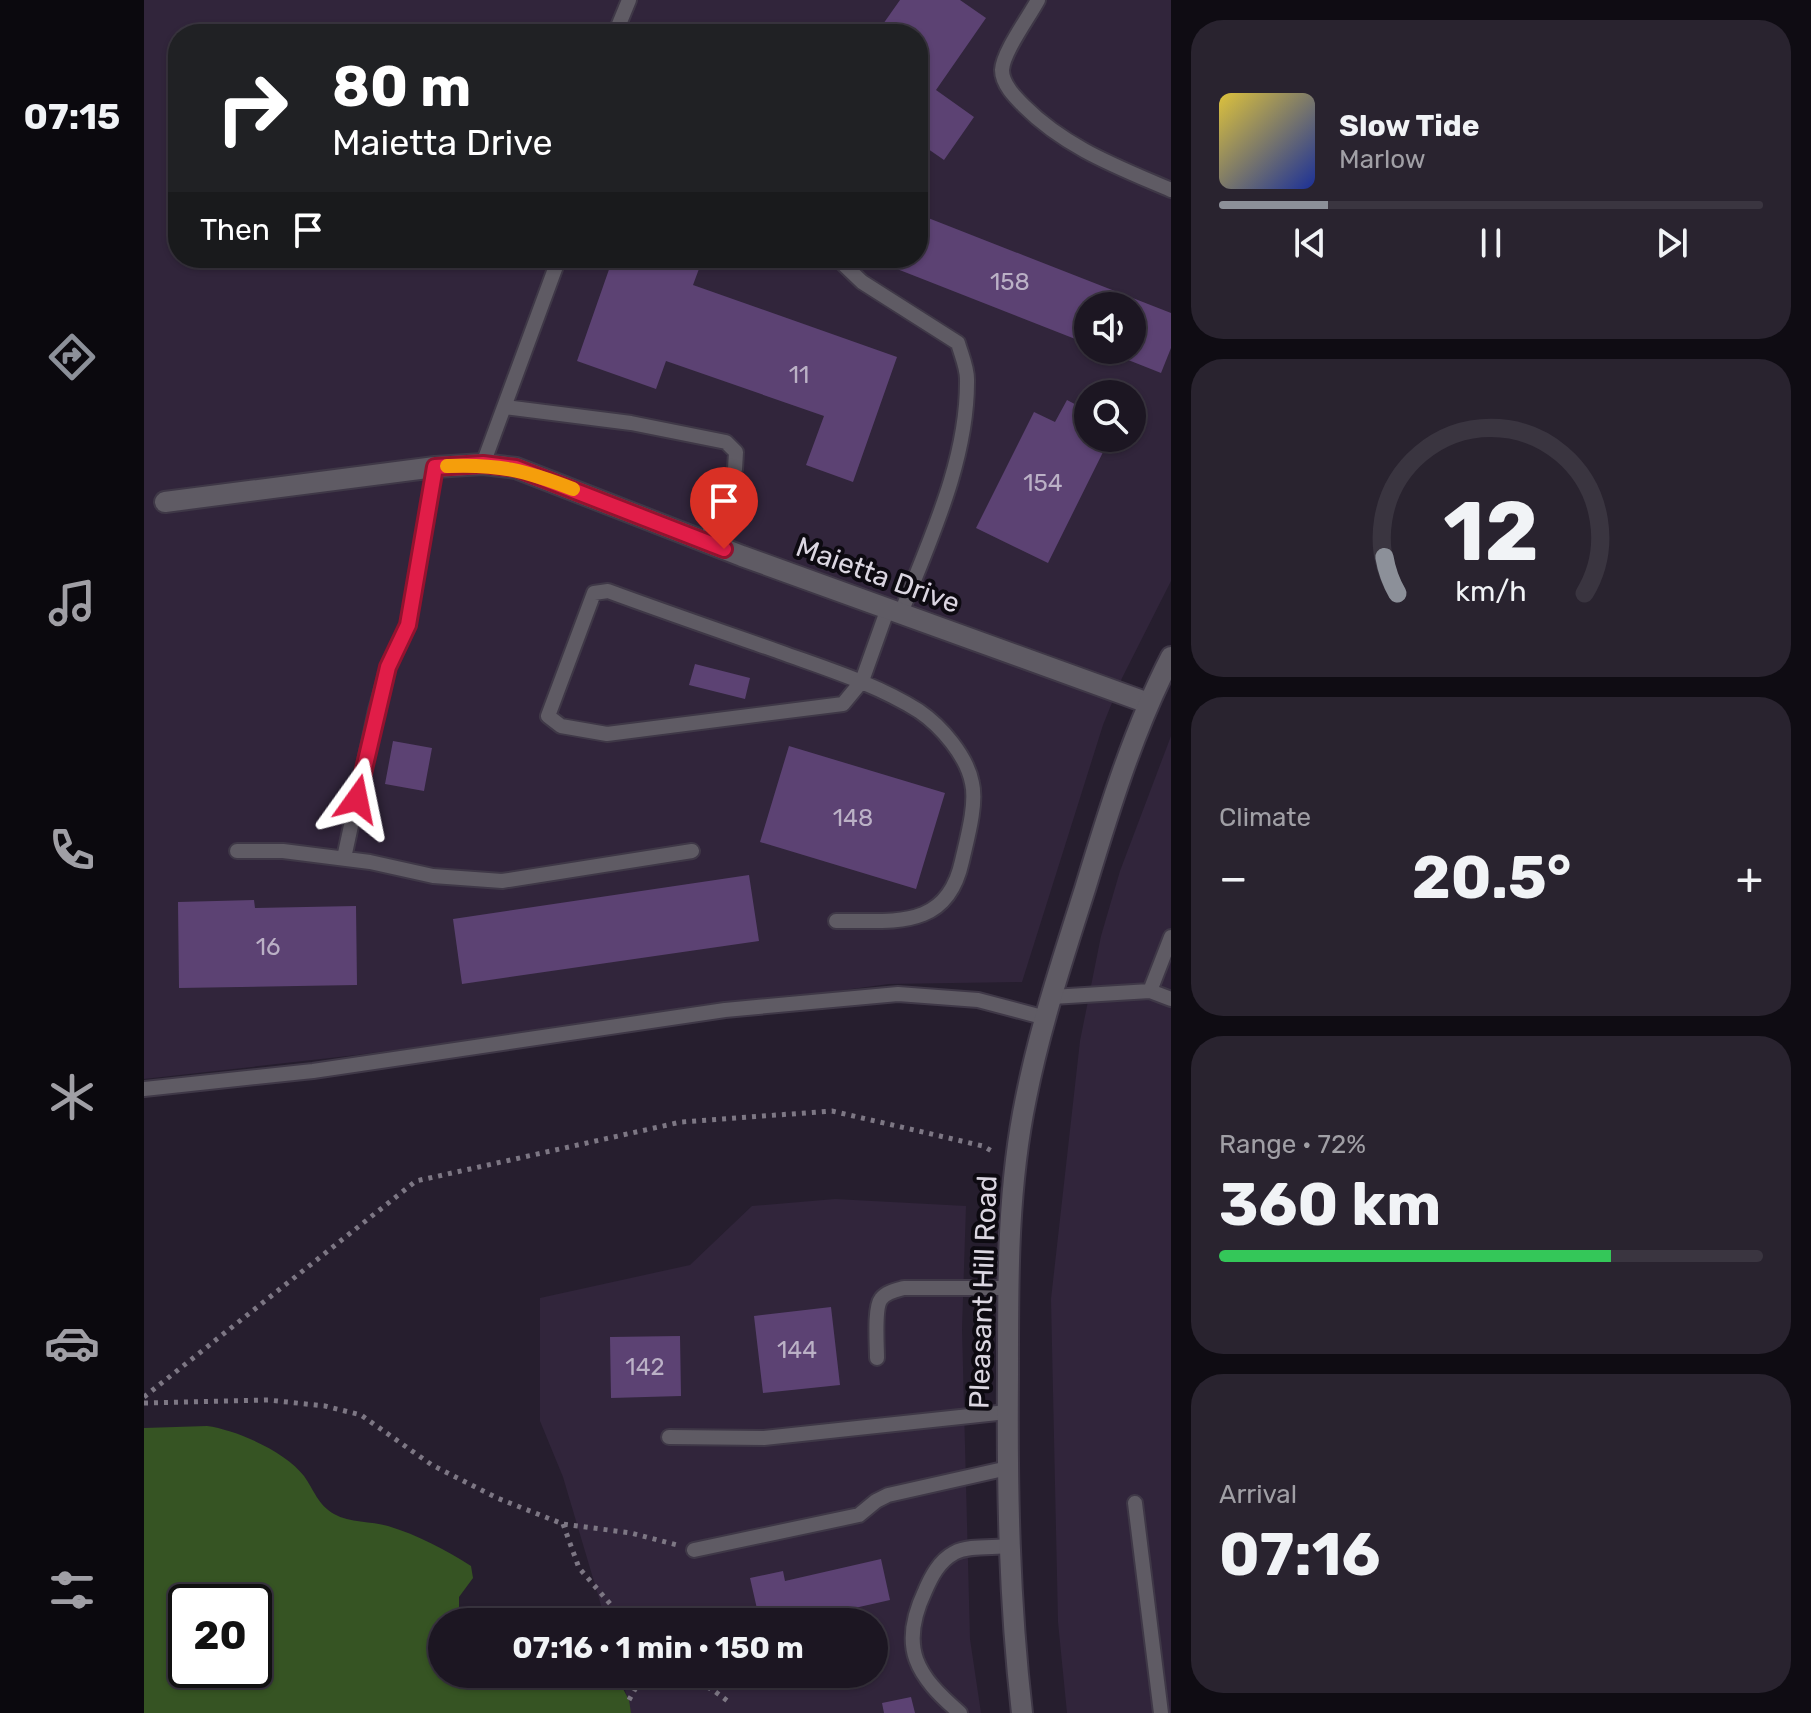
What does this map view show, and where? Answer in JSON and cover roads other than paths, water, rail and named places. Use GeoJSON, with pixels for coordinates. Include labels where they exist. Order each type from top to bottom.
{"type":"FeatureCollection","features":[{"type":"Feature","properties":{"kind":"street","name":"Maietta Drive"},"geometry":{"type":"LineString","coordinates":[[165,502],[435,467],[483,464],[516,468],[1148,703]]}},
{"type":"Feature","properties":{"kind":"street","name":"Pleasant Hill Road"},"geometry":{"type":"LineString","coordinates":[[1022,1713],[1009,1546],[1007,1412],[1009,1209],[1015,1164],[1026,1098],[1052,997],[1119,781],[1148,703],[1171,657]]}},
{"type":"Feature","properties":{"kind":"lane"},"geometry":{"type":"LineString","coordinates":[[619,24],[629,0]]}},
{"type":"Feature","properties":{"kind":"lane"},"geometry":{"type":"LineString","coordinates":[[1038,0],[1003,62],[1002,74],[1011,92],[1037,119],[1070,144],[1171,190]]}},
{"type":"Feature","properties":{"kind":"lane"},"geometry":{"type":"LineString","coordinates":[[483,464],[555,268]]}},
{"type":"Feature","properties":{"kind":"lane"},"geometry":{"type":"LineString","coordinates":[[836,921],[908,920],[933,911],[947,897],[961,866],[971,819],[972,783],[951,738],[920,712],[862,681],[608,591],[594,593],[548,716],[561,726],[607,734],[843,704],[862,681],[939,518],[954,466],[967,376],[958,343],[862,282],[847,268]]}},
{"type":"Feature","properties":{"kind":"lane"},"geometry":{"type":"LineString","coordinates":[[505,407],[631,423],[726,442],[736,452],[735,469],[706,541]]}},
{"type":"Feature","properties":{"kind":"lane"},"geometry":{"type":"LineString","coordinates":[[344,858],[380,695],[388,667],[408,625],[435,467]]}},
{"type":"Feature","properties":{"kind":"lane"},"geometry":{"type":"LineString","coordinates":[[237,851],[283,851],[344,858],[433,876],[502,881],[692,851]]}},
{"type":"Feature","properties":{"kind":"lane"},"geometry":{"type":"LineString","coordinates":[[1150,991],[1171,937]]}},
{"type":"Feature","properties":{"kind":"lane"},"geometry":{"type":"LineString","coordinates":[[1052,997],[1150,991],[1171,999]]}},
{"type":"Feature","properties":{"kind":"lane"},"geometry":{"type":"LineString","coordinates":[[144,1089],[385,1061],[725,1010],[898,994],[978,1000],[1046,1018]]}},
{"type":"Feature","properties":{"kind":"lane"},"geometry":{"type":"LineString","coordinates":[[877,1358],[878,1306],[881,1298],[891,1292],[904,1288],[1008,1288]]}},
{"type":"Feature","properties":{"kind":"lane"},"geometry":{"type":"LineString","coordinates":[[669,1437],[764,1438],[1007,1412]]}},
{"type":"Feature","properties":{"kind":"lane"},"geometry":{"type":"LineString","coordinates":[[694,1550],[859,1515],[888,1495],[1008,1468]]}},
{"type":"Feature","properties":{"kind":"lane"},"geometry":{"type":"LineString","coordinates":[[1135,1503],[1161,1713]]}},
{"type":"Feature","properties":{"kind":"lane"},"geometry":{"type":"LineString","coordinates":[[960,1713],[934,1690],[917,1664],[912,1636],[919,1602],[936,1569],[955,1552],[1009,1546]]}}]}
